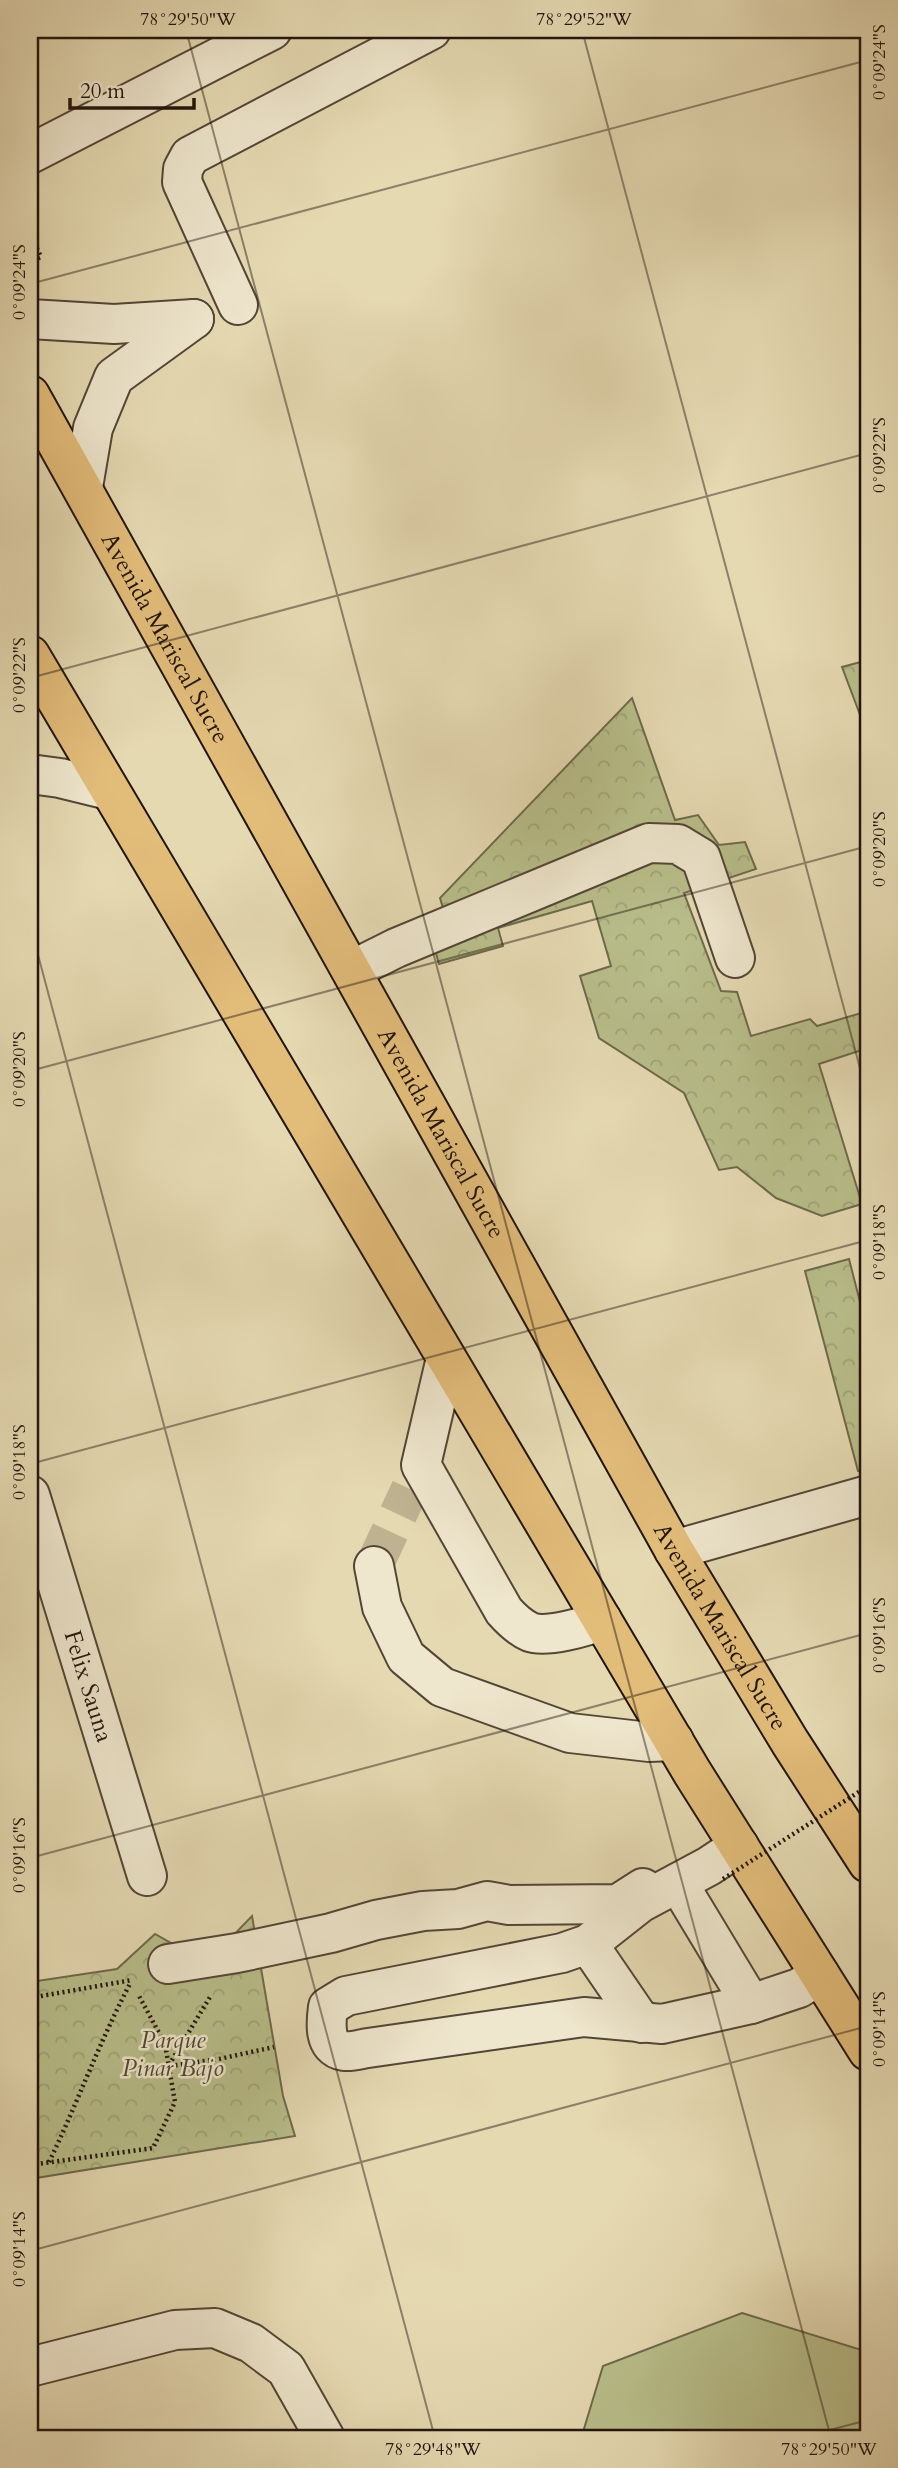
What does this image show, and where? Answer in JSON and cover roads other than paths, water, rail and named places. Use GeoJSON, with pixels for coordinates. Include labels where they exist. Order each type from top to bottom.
{"type":"FeatureCollection","features":[{"type":"Feature","properties":{"kind":"main road","name":"Avenida Mariscal Sucre"},"geometry":{"type":"LineString","coordinates":[[30,395],[674,1550],[790,1742],[868,1863]]}},
{"type":"Feature","properties":{"kind":"main road"},"geometry":{"type":"LineString","coordinates":[[30,655],[674,1741],[868,2051]]}},
{"type":"Feature","properties":{"kind":"street"},"geometry":{"type":"LineString","coordinates":[[30,154],[272,30]]}},
{"type":"Feature","properties":{"kind":"street"},"geometry":{"type":"LineString","coordinates":[[238,305],[182,182],[183,169],[190,156],[431,30]]}},
{"type":"Feature","properties":{"kind":"street"},"geometry":{"type":"LineString","coordinates":[[30,319],[114,324],[194,319],[114,377],[93,428],[83,487]]}},
{"type":"Feature","properties":{"kind":"street"},"geometry":{"type":"LineString","coordinates":[[30,774],[109,790]]}},
{"type":"Feature","properties":{"kind":"street"},"geometry":{"type":"LineString","coordinates":[[352,970],[396,948],[649,843],[678,844],[701,858],[735,958]]}},
{"type":"Feature","properties":{"kind":"street"},"geometry":{"type":"LineString","coordinates":[[446,1358],[416,1477],[504,1611],[517,1625],[534,1634],[582,1629],[602,1620]]}},
{"type":"Feature","properties":{"kind":"street","name":"Felix Sauna"},"geometry":{"type":"LineString","coordinates":[[30,1495],[146,1875]]}},
{"type":"Feature","properties":{"kind":"street"},"geometry":{"type":"LineString","coordinates":[[674,1550],[868,1495]]}},
{"type":"Feature","properties":{"kind":"street"},"geometry":{"type":"LineString","coordinates":[[374,1566],[382,1607],[406,1657],[442,1687],[570,1733],[674,1741]]}},
{"type":"Feature","properties":{"kind":"street"},"geometry":{"type":"LineString","coordinates":[[168,1964],[237,1953],[331,1933],[376,1920],[423,1911],[458,1909],[487,1901],[509,1905],[618,1903],[687,1867],[739,1846]]}},
{"type":"Feature","properties":{"kind":"street"},"geometry":{"type":"LineString","coordinates":[[687,1867],[588,1944],[562,1953],[345,1996],[328,2007],[325,2027],[331,2043],[342,2051],[584,2017],[662,2024],[751,2004],[799,1987],[820,1975]]}},
{"type":"Feature","properties":{"kind":"street"},"geometry":{"type":"LineString","coordinates":[[687,1867],[751,2004]]}},
{"type":"Feature","properties":{"kind":"street"},"geometry":{"type":"LineString","coordinates":[[588,1944],[642,2023]]}},
{"type":"Feature","properties":{"kind":"street"},"geometry":{"type":"LineString","coordinates":[[30,2367],[175,2330],[215,2328],[251,2343],[286,2369],[325,2438]]}},
{"type":"Feature","properties":{"kind":"tunnel"},"geometry":{"type":"LineString","coordinates":[[374,1566],[410,1489]]}},
{"type":"Feature","properties":{"kind":"park label","name":"Parque Pinar Bajo"},"geometry":{"type":"Point","coordinates":[173,2054]}}]}
